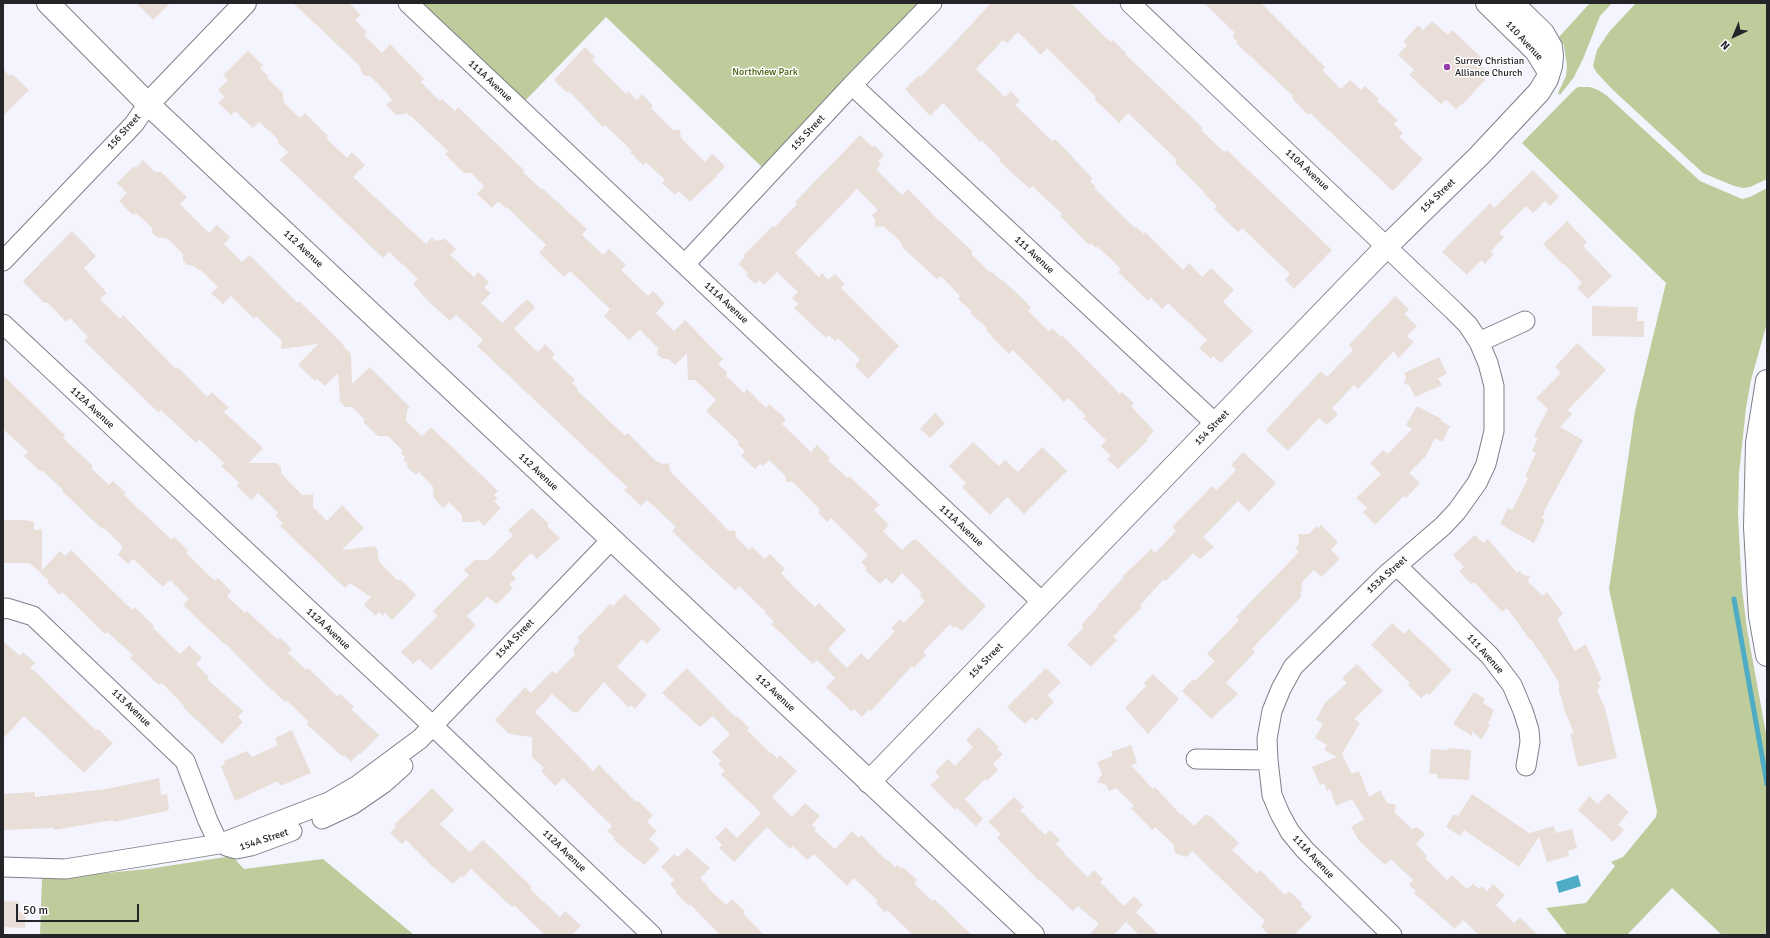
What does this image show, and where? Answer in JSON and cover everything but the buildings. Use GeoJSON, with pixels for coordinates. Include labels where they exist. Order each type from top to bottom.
{"type":"FeatureCollection","features":[{"type":"Feature","properties":{"kind":"main road","name":"112 Avenue"},"geometry":{"type":"LineString","coordinates":[[48,3],[148,104],[1033,935]]}},
{"type":"Feature","properties":{"kind":"main road","name":"156 Street"},"geometry":{"type":"LineString","coordinates":[[148,104],[245,3]]}},
{"type":"Feature","properties":{"kind":"main road","name":"110 Avenue"},"geometry":{"type":"LineString","coordinates":[[1486,3],[1536,51],[1549,72]]}},
{"type":"Feature","properties":{"kind":"main road","name":"110 Avenue"},"geometry":{"type":"LineString","coordinates":[[1512,3],[1537,27],[1548,41],[1552,54],[1549,72]]}},
{"type":"Feature","properties":{"kind":"main road","name":"154 Street"},"geometry":{"type":"LineString","coordinates":[[869,782],[1387,246],[1534,99],[1545,84],[1549,72]]}},
{"type":"Feature","properties":{"kind":"main road"},"geometry":{"type":"LineString","coordinates":[[1767,381],[1757,443],[1755,527],[1760,616],[1767,655]]}},
{"type":"Feature","properties":{"kind":"street","name":"111A Avenue"},"geometry":{"type":"LineString","coordinates":[[408,3],[1043,603]]}},
{"type":"Feature","properties":{"kind":"street","name":"155 Street"},"geometry":{"type":"LineString","coordinates":[[685,264],[852,85],[932,3]]}},
{"type":"Feature","properties":{"kind":"street","name":"110A Avenue"},"geometry":{"type":"LineString","coordinates":[[1130,3],[1387,246],[1468,325],[1479,342],[1488,363],[1494,386]]}},
{"type":"Feature","properties":{"kind":"street","name":"111 Avenue"},"geometry":{"type":"LineString","coordinates":[[852,85],[1216,424]]}},
{"type":"Feature","properties":{"kind":"street","name":"156 Street"},"geometry":{"type":"LineString","coordinates":[[3,261],[134,124],[148,104]]}},
{"type":"Feature","properties":{"kind":"street"},"geometry":{"type":"LineString","coordinates":[[1479,342],[1525,322]]}},
{"type":"Feature","properties":{"kind":"street","name":"112A Avenue"},"geometry":{"type":"LineString","coordinates":[[3,324],[426,732],[652,935]]}},
{"type":"Feature","properties":{"kind":"street","name":"153A Street"},"geometry":{"type":"LineString","coordinates":[[1268,760],[1267,739],[1272,711],[1281,689],[1293,667],[1386,575],[1457,511],[1477,484],[1486,464],[1494,432],[1494,386]]}},
{"type":"Feature","properties":{"kind":"street","name":"154A Street"},"geometry":{"type":"LineString","coordinates":[[3,867],[65,869],[219,844],[329,802],[358,785],[426,732],[611,540]]}},
{"type":"Feature","properties":{"kind":"street","name":"111 Avenue"},"geometry":{"type":"LineString","coordinates":[[1397,566],[1490,656],[1512,685],[1529,730],[1530,742],[1526,766]]}},
{"type":"Feature","properties":{"kind":"street","name":"113 Avenue"},"geometry":{"type":"LineString","coordinates":[[3,609],[7,608],[33,616],[186,761],[208,821],[219,844]]}},
{"type":"Feature","properties":{"kind":"street"},"geometry":{"type":"LineString","coordinates":[[1196,759],[1268,760]]}},
{"type":"Feature","properties":{"kind":"street","name":"111A Avenue"},"geometry":{"type":"LineString","coordinates":[[1268,760],[1272,795],[1290,832],[1305,850],[1392,935]]}},
{"type":"Feature","properties":{"kind":"green space","name":"Northview Park"},"geometry":{"type":"Polygon","coordinates":[[[415,3],[925,3],[767,172],[606,17],[523,103],[415,3]]]}},
{"type":"Feature","properties":{"kind":"green space"},"geometry":{"type":"Polygon","coordinates":[[[1590,3],[1612,3],[1600,16],[1583,59],[1574,77],[1560,95],[1558,93],[1566,76],[1567,66],[1564,46],[1559,37],[1590,3]]]}},
{"type":"Feature","properties":{"kind":"green space"},"geometry":{"type":"Polygon","coordinates":[[[1636,3],[1767,3],[1767,179],[1750,187],[1743,188],[1734,186],[1703,173],[1613,90],[1597,73],[1593,66],[1597,50],[1609,32],[1636,3]]]}},
{"type":"Feature","properties":{"kind":"green space"},"geometry":{"type":"Polygon","coordinates":[[[1578,87],[1590,87],[1606,95],[1700,181],[1742,199],[1750,197],[1767,188],[1767,323],[1751,380],[1746,408],[1739,473],[1738,515],[1742,589],[1747,629],[1767,739],[1767,935],[1722,935],[1672,888],[1627,935],[1567,935],[1546,908],[1586,903],[1615,866],[1611,862],[1623,857],[1656,817],[1657,811],[1609,589],[1635,411],[1666,283],[1522,143],[1578,87]]]}},
{"type":"Feature","properties":{"kind":"green space"},"geometry":{"type":"Polygon","coordinates":[[[232,856],[244,869],[323,859],[414,935],[40,935],[42,879],[148,869],[232,856]]]}},
{"type":"Feature","properties":{"kind":"water"},"geometry":{"type":"Polygon","coordinates":[[[1578,875],[1581,886],[1559,893],[1556,882],[1578,875]]]}},
{"type":"Feature","properties":{"kind":"waterway"},"geometry":{"type":"LineString","coordinates":[[1734,599],[1767,784]]}},
{"type":"Feature","properties":{"kind":"place","name":"Surrey Christian Alliance Church"},"geometry":{"type":"Point","coordinates":[1447,67]}}]}
